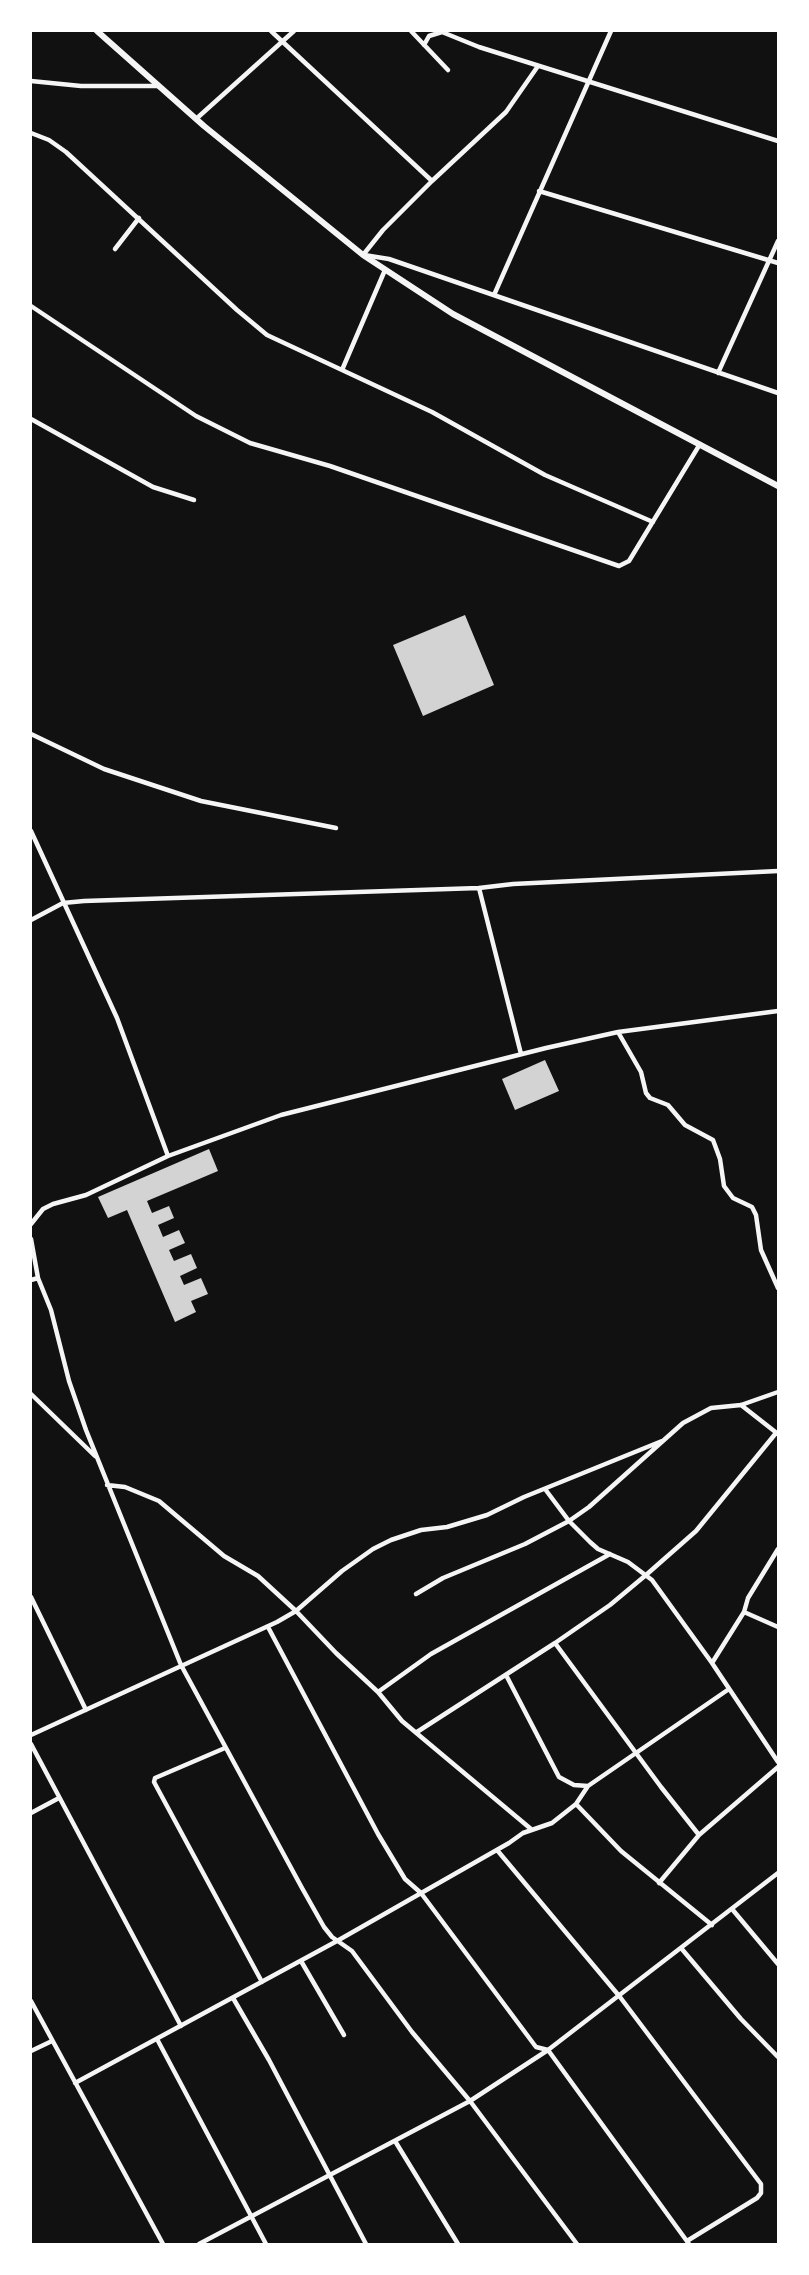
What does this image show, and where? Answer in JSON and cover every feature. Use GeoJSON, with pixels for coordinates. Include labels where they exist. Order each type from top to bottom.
{"type":"FeatureCollection","features":[{"type":"Feature","properties":{"kind":"main road"},"geometry":{"type":"LineString","coordinates":[[97,31],[196,119],[363,255],[385,270],[453,314],[778,486]]}},
{"type":"Feature","properties":{"kind":"street"},"geometry":{"type":"LineString","coordinates":[[271,31],[432,181]]}},
{"type":"Feature","properties":{"kind":"street"},"geometry":{"type":"LineString","coordinates":[[196,119],[294,31]]}},
{"type":"Feature","properties":{"kind":"street"},"geometry":{"type":"LineString","coordinates":[[410,31],[448,70]]}},
{"type":"Feature","properties":{"kind":"street"},"geometry":{"type":"LineString","coordinates":[[494,295],[612,31]]}},
{"type":"Feature","properties":{"kind":"street"},"geometry":{"type":"LineString","coordinates":[[424,45],[429,36],[442,32],[479,47],[778,141]]}},
{"type":"Feature","properties":{"kind":"street"},"geometry":{"type":"LineString","coordinates":[[538,66],[506,112],[432,181],[383,230],[363,255],[389,259],[778,393]]}},
{"type":"Feature","properties":{"kind":"street"},"geometry":{"type":"LineString","coordinates":[[31,81],[81,86],[158,86]]}},
{"type":"Feature","properties":{"kind":"street"},"geometry":{"type":"LineString","coordinates":[[31,133],[49,140],[66,152],[140,218],[237,310],[267,335],[432,412],[545,475],[653,522]]}},
{"type":"Feature","properties":{"kind":"street"},"geometry":{"type":"LineString","coordinates":[[539,191],[778,262]]}},
{"type":"Feature","properties":{"kind":"street"},"geometry":{"type":"LineString","coordinates":[[115,249],[140,218]]}},
{"type":"Feature","properties":{"kind":"street"},"geometry":{"type":"LineString","coordinates":[[718,373],[778,241]]}},
{"type":"Feature","properties":{"kind":"street"},"geometry":{"type":"LineString","coordinates":[[342,370],[385,270]]}},
{"type":"Feature","properties":{"kind":"street"},"geometry":{"type":"LineString","coordinates":[[31,306],[196,416],[250,443],[330,466],[619,566],[629,561],[700,444]]}},
{"type":"Feature","properties":{"kind":"street"},"geometry":{"type":"LineString","coordinates":[[31,419],[153,487],[194,500]]}},
{"type":"Feature","properties":{"kind":"street"},"geometry":{"type":"LineString","coordinates":[[31,734],[104,769],[201,801],[336,828]]}},
{"type":"Feature","properties":{"kind":"street"},"geometry":{"type":"LineString","coordinates":[[31,831],[117,1018],[168,1156]]}},
{"type":"Feature","properties":{"kind":"street"},"geometry":{"type":"LineString","coordinates":[[31,920],[63,903],[256,894],[479,888],[513,884],[778,871]]}},
{"type":"Feature","properties":{"kind":"street"},"geometry":{"type":"LineString","coordinates":[[479,888],[521,1054]]}},
{"type":"Feature","properties":{"kind":"street"},"geometry":{"type":"LineString","coordinates":[[31,1224],[43,1209],[86,1195],[168,1156],[281,1115],[521,1054],[618,1032],[778,1011]]}},
{"type":"Feature","properties":{"kind":"street"},"geometry":{"type":"LineString","coordinates":[[618,1032],[641,1072],[646,1093],[650,1098],[668,1105],[685,1125],[713,1140],[720,1159],[724,1186],[733,1198],[752,1208],[756,1216],[761,1250],[778,1288]]}},
{"type":"Feature","properties":{"kind":"street"},"geometry":{"type":"LineString","coordinates":[[31,1239],[38,1278],[51,1310],[74,1395],[96,1458],[181,1665],[225,1748],[324,1927],[337,1941],[352,1951],[412,2032],[470,2101],[577,2244]]}},
{"type":"Feature","properties":{"kind":"street"},"geometry":{"type":"LineString","coordinates":[[31,1280],[38,1278]]}},
{"type":"Feature","properties":{"kind":"street"},"geometry":{"type":"LineString","coordinates":[[416,1594],[443,1578],[525,1544],[569,1521],[589,1507],[683,1423],[711,1408],[741,1405],[778,1392]]}},
{"type":"Feature","properties":{"kind":"street"},"geometry":{"type":"LineString","coordinates":[[31,1394],[96,1458]]}},
{"type":"Feature","properties":{"kind":"street"},"geometry":{"type":"LineString","coordinates":[[417,1732],[555,1643],[610,1605],[696,1532],[777,1433],[741,1405]]}},
{"type":"Feature","properties":{"kind":"street"},"geometry":{"type":"LineString","coordinates":[[31,1734],[268,1627],[296,1611],[342,1570],[373,1549],[421,1530],[447,1527],[487,1515],[662,1441]]}},
{"type":"Feature","properties":{"kind":"street"},"geometry":{"type":"LineString","coordinates":[[107,1485],[125,1488],[163,1503],[224,1556],[258,1576],[378,1692],[394,1713],[532,1829]]}},
{"type":"Feature","properties":{"kind":"street"},"geometry":{"type":"LineString","coordinates":[[545,1489],[569,1521],[590,1542],[628,1562],[655,1583],[678,1619],[712,1663],[778,1762]]}},
{"type":"Feature","properties":{"kind":"street"},"geometry":{"type":"LineString","coordinates":[[712,1663],[744,1612],[748,1598],[778,1549]]}},
{"type":"Feature","properties":{"kind":"street"},"geometry":{"type":"LineString","coordinates":[[378,1692],[431,1654],[610,1554]]}},
{"type":"Feature","properties":{"kind":"street"},"geometry":{"type":"LineString","coordinates":[[31,1597],[86,1710]]}},
{"type":"Feature","properties":{"kind":"street"},"geometry":{"type":"LineString","coordinates":[[744,1612],[778,1626]]}},
{"type":"Feature","properties":{"kind":"street"},"geometry":{"type":"LineString","coordinates":[[268,1627],[277,1648],[378,1834],[406,1879],[421,1893],[536,2048],[548,2050],[688,2242],[757,2198],[761,2193],[761,2184],[620,1996],[497,1850]]}},
{"type":"Feature","properties":{"kind":"street"},"geometry":{"type":"LineString","coordinates":[[555,1643],[699,1836]]}},
{"type":"Feature","properties":{"kind":"street"},"geometry":{"type":"LineString","coordinates":[[506,1675],[559,1777],[574,1785],[588,1786]]}},
{"type":"Feature","properties":{"kind":"street"},"geometry":{"type":"LineString","coordinates":[[75,2083],[337,1941],[517,1837],[532,1829],[552,1823],[576,1804],[588,1786],[729,1689]]}},
{"type":"Feature","properties":{"kind":"street"},"geometry":{"type":"LineString","coordinates":[[31,1744],[58,1798],[181,2026]]}},
{"type":"Feature","properties":{"kind":"street"},"geometry":{"type":"LineString","coordinates":[[225,1748],[155,1778],[154,1782],[262,1982]]}},
{"type":"Feature","properties":{"kind":"street"},"geometry":{"type":"LineString","coordinates":[[659,1882],[699,1836],[778,1767]]}},
{"type":"Feature","properties":{"kind":"street"},"geometry":{"type":"LineString","coordinates":[[31,1813],[58,1798]]}},
{"type":"Feature","properties":{"kind":"street"},"geometry":{"type":"LineString","coordinates":[[576,1804],[621,1851],[712,1924]]}},
{"type":"Feature","properties":{"kind":"street"},"geometry":{"type":"LineString","coordinates":[[199,2244],[470,2101],[548,2050],[778,1873]]}},
{"type":"Feature","properties":{"kind":"street"},"geometry":{"type":"LineString","coordinates":[[732,1909],[778,1964]]}},
{"type":"Feature","properties":{"kind":"street"},"geometry":{"type":"LineString","coordinates":[[680,1948],[741,2019],[778,2057]]}},
{"type":"Feature","properties":{"kind":"street"},"geometry":{"type":"LineString","coordinates":[[301,1960],[344,2035]]}},
{"type":"Feature","properties":{"kind":"street"},"geometry":{"type":"LineString","coordinates":[[233,1998],[269,2060],[366,2244]]}},
{"type":"Feature","properties":{"kind":"street"},"geometry":{"type":"LineString","coordinates":[[31,2001],[163,2244]]}},
{"type":"Feature","properties":{"kind":"street"},"geometry":{"type":"LineString","coordinates":[[157,2039],[266,2244]]}},
{"type":"Feature","properties":{"kind":"street"},"geometry":{"type":"LineString","coordinates":[[31,2051],[52,2040]]}},
{"type":"Feature","properties":{"kind":"street"},"geometry":{"type":"LineString","coordinates":[[395,2142],[458,2244]]}},
{"type":"Feature","properties":{"kind":"building"},"geometry":{"type":"Polygon","coordinates":[[[465,615],[494,685],[423,716],[393,645],[465,615]]]}},
{"type":"Feature","properties":{"kind":"building"},"geometry":{"type":"Polygon","coordinates":[[[545,1060],[559,1091],[515,1110],[502,1079],[545,1060]]]}},
{"type":"Feature","properties":{"kind":"building"},"geometry":{"type":"Polygon","coordinates":[[[209,1149],[218,1171],[147,1201],[152,1213],[169,1206],[174,1218],[158,1225],[163,1237],[179,1230],[185,1243],[169,1250],[174,1261],[191,1254],[197,1268],[180,1276],[184,1285],[201,1278],[208,1294],[191,1301],[196,1312],[175,1322],[127,1210],[108,1218],[98,1197],[209,1149]]]}}]}
